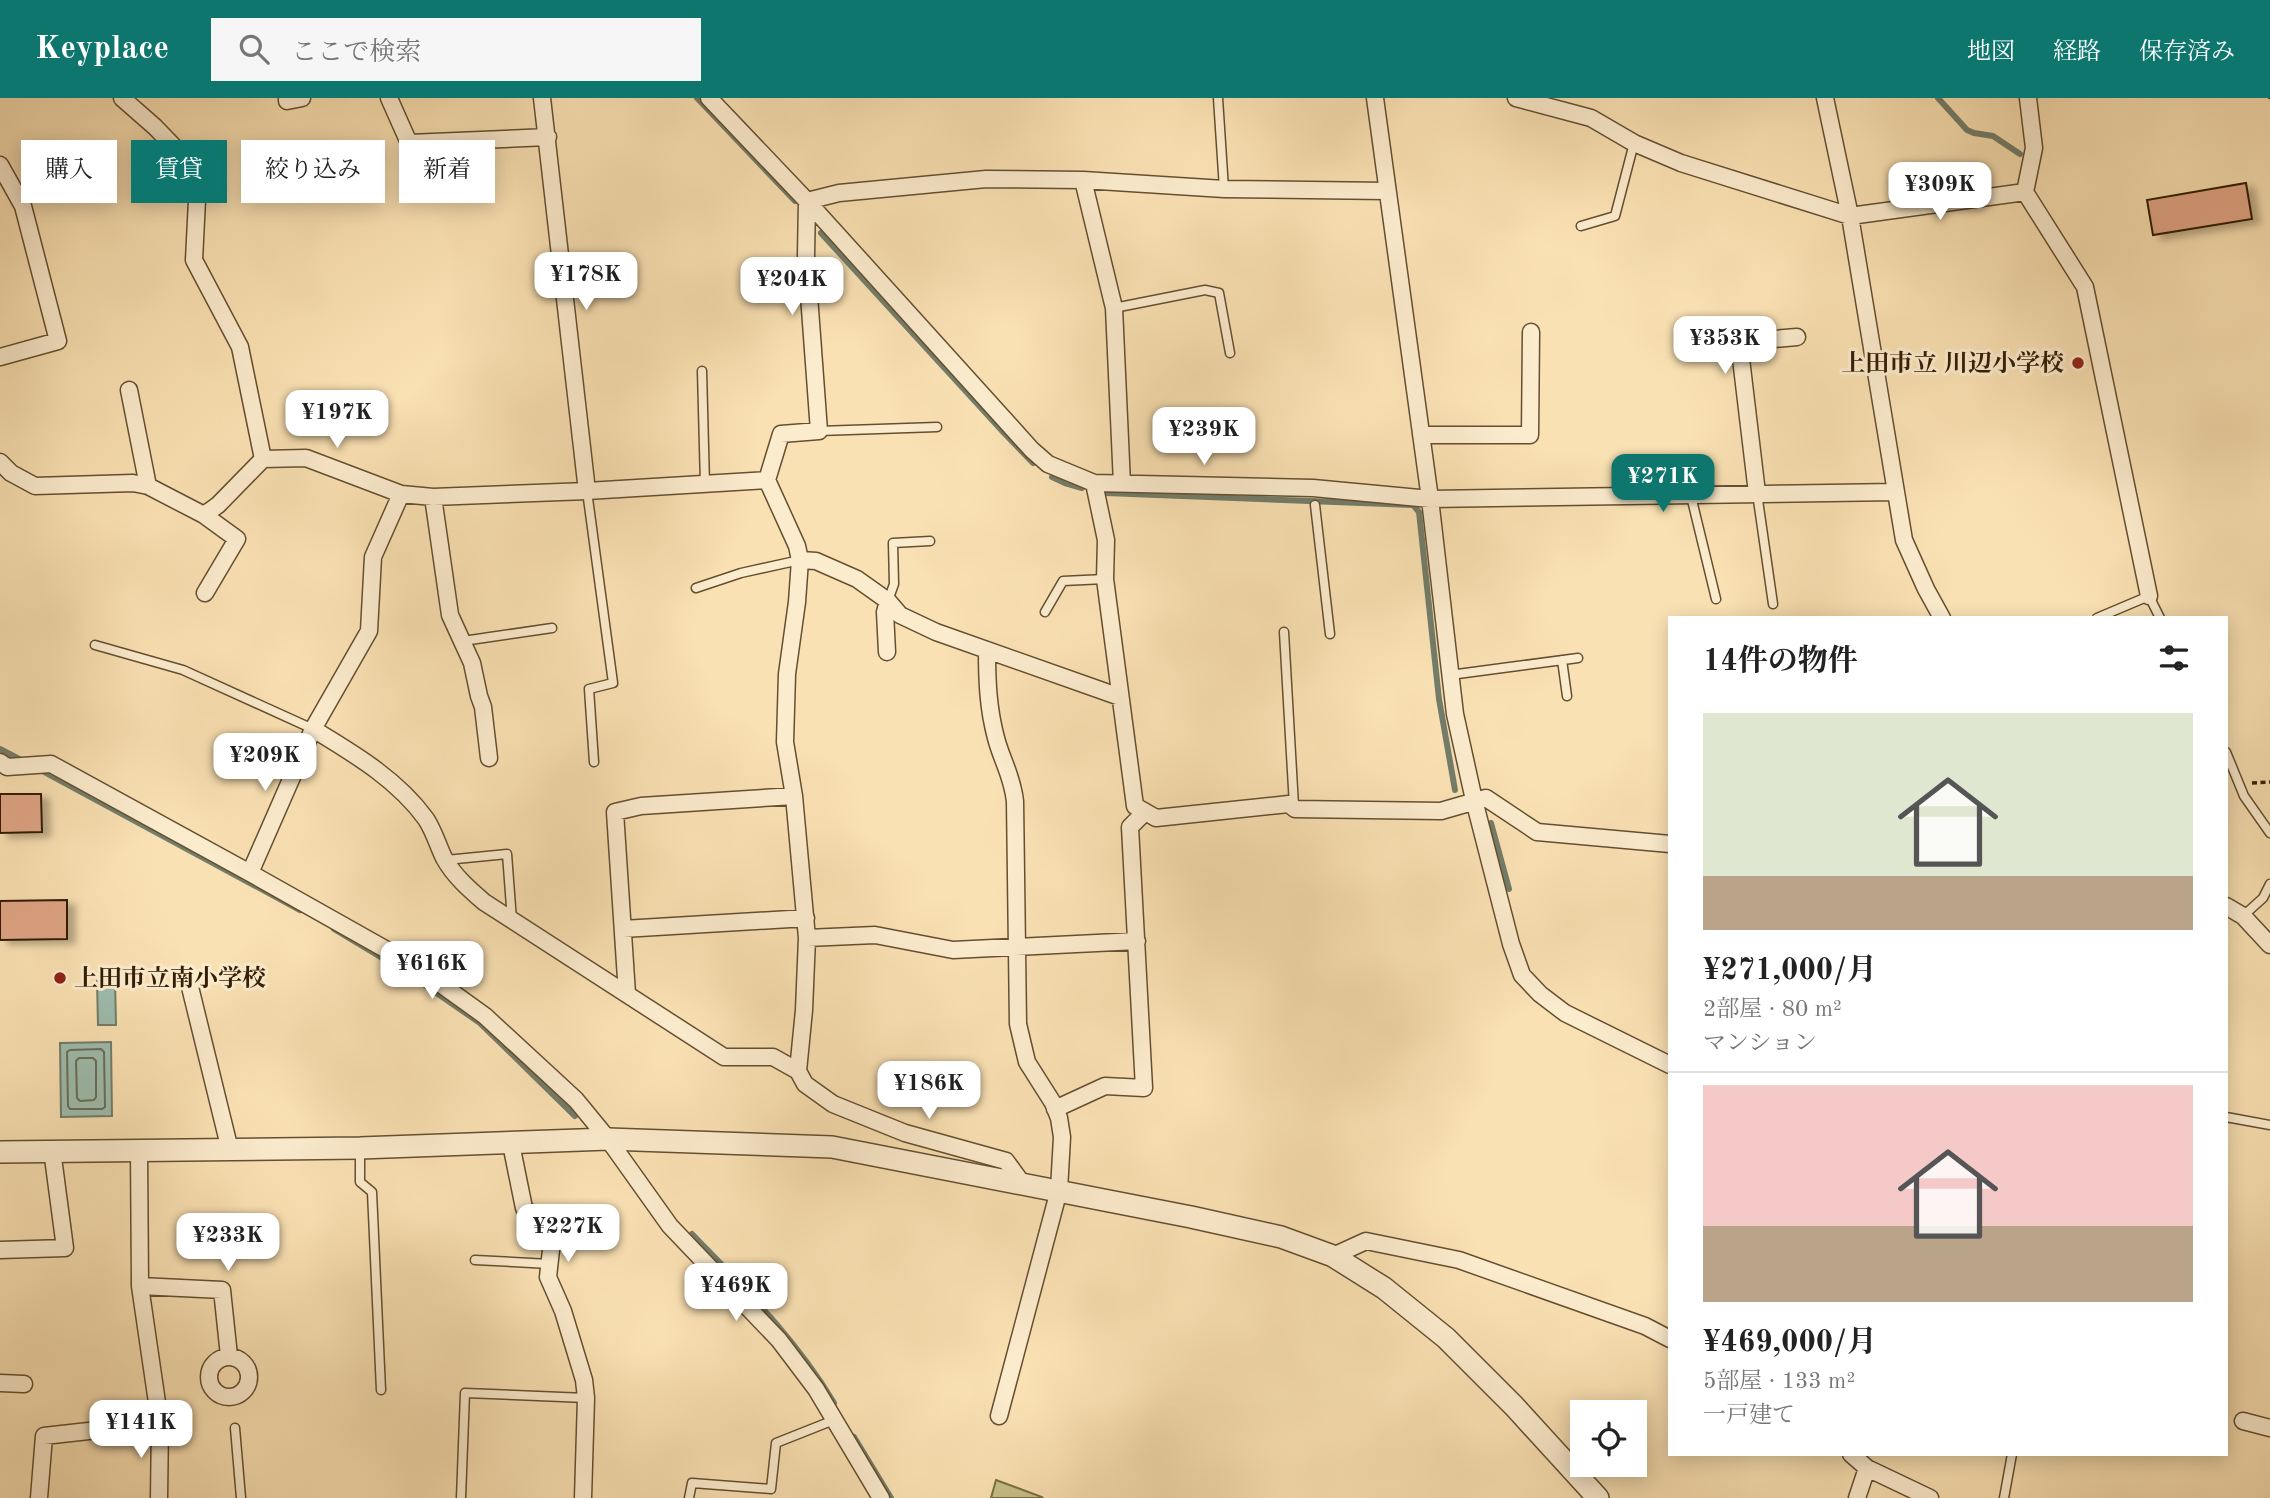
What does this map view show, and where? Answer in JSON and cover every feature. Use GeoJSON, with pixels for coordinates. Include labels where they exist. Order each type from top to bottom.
{"type":"FeatureCollection","features":[{"type":"Feature","properties":{"kind":"street"},"geometry":{"type":"LineString","coordinates":[[122,98],[184,157],[197,200],[194,260],[240,347],[263,459]]}},
{"type":"Feature","properties":{"kind":"street"},"geometry":{"type":"LineString","coordinates":[[287,98],[287,101],[302,98]]}},
{"type":"Feature","properties":{"kind":"street"},"geometry":{"type":"LineString","coordinates":[[388,98],[409,143],[548,137]]}},
{"type":"Feature","properties":{"kind":"street"},"geometry":{"type":"LineString","coordinates":[[542,98],[587,491]]}},
{"type":"Feature","properties":{"kind":"street"},"geometry":{"type":"LineString","coordinates":[[709,98],[807,201],[1032,450],[1048,464],[1094,483],[1314,496],[1430,499],[1896,492]]}},
{"type":"Feature","properties":{"kind":"street"},"geometry":{"type":"LineString","coordinates":[[1375,98],[1422,435],[1455,714],[1511,944],[1522,975],[1540,995],[1565,1013],[1668,1064]]}},
{"type":"Feature","properties":{"kind":"street"},"geometry":{"type":"LineString","coordinates":[[1516,98],[1591,118],[1634,143],[1681,163],[1850,216],[2025,192]]}},
{"type":"Feature","properties":{"kind":"street"},"geometry":{"type":"LineString","coordinates":[[1825,98],[1850,216],[1904,540],[1941,616]]}},
{"type":"Feature","properties":{"kind":"street"},"geometry":{"type":"LineString","coordinates":[[2028,98],[2034,148],[2025,192],[2085,287],[2149,596]]}},
{"type":"Feature","properties":{"kind":"street"},"geometry":{"type":"LineString","coordinates":[[0,165],[23,206],[58,341],[0,357]]}},
{"type":"Feature","properties":{"kind":"street"},"geometry":{"type":"LineString","coordinates":[[807,201],[839,193],[986,180],[1083,180],[1224,190],[1387,191]]}},
{"type":"Feature","properties":{"kind":"street"},"geometry":{"type":"LineString","coordinates":[[1083,180],[1115,308],[1122,484]]}},
{"type":"Feature","properties":{"kind":"street"},"geometry":{"type":"LineString","coordinates":[[807,201],[806,255],[819,432],[780,433],[767,480],[797,546],[800,561],[787,674],[785,728],[807,939],[798,1070],[805,1084],[833,1104],[905,1133],[1006,1161],[1022,1183]]}},
{"type":"Feature","properties":{"kind":"street"},"geometry":{"type":"LineString","coordinates":[[1422,435],[1530,435],[1531,332]]}},
{"type":"Feature","properties":{"kind":"street"},"geometry":{"type":"LineString","coordinates":[[1757,493],[1739,342],[1797,337]]}},
{"type":"Feature","properties":{"kind":"street"},"geometry":{"type":"LineString","coordinates":[[129,390],[148,486]]}},
{"type":"Feature","properties":{"kind":"street"},"geometry":{"type":"LineString","coordinates":[[204,514],[218,505],[263,459],[306,458],[401,494],[433,497],[767,480]]}},
{"type":"Feature","properties":{"kind":"street"},"geometry":{"type":"LineString","coordinates":[[0,462],[11,473],[35,486],[133,482],[148,486],[204,514],[237,539],[205,593]]}},
{"type":"Feature","properties":{"kind":"street"},"geometry":{"type":"LineString","coordinates":[[1094,483],[1107,540],[1105,579],[1135,806],[1156,818],[1289,804],[1295,809],[1441,811],[1486,798],[1537,832],[1668,844]]}},
{"type":"Feature","properties":{"kind":"street"},"geometry":{"type":"LineString","coordinates":[[250,873],[313,729],[369,631],[373,557],[401,494]]}},
{"type":"Feature","properties":{"kind":"street"},"geometry":{"type":"LineString","coordinates":[[433,497],[450,615],[472,663],[484,707],[489,758]]}},
{"type":"Feature","properties":{"kind":"street"},"geometry":{"type":"LineString","coordinates":[[800,561],[816,561],[857,579],[888,601],[900,615],[936,632],[1120,697]]}},
{"type":"Feature","properties":{"kind":"street"},"geometry":{"type":"LineString","coordinates":[[887,652],[885,612],[888,601]]}},
{"type":"Feature","properties":{"kind":"street"},"geometry":{"type":"LineString","coordinates":[[987,650],[987,696],[990,713],[997,741],[1013,781],[1015,801],[1018,1024],[1027,1062],[1055,1109],[1062,1137],[1059,1190],[999,1416]]}},
{"type":"Feature","properties":{"kind":"street"},"geometry":{"type":"LineString","coordinates":[[313,729],[368,762],[410,800],[427,821],[446,860],[465,885],[484,902],[724,1057],[773,1057],[798,1070]]}},
{"type":"Feature","properties":{"kind":"street"},"geometry":{"type":"LineString","coordinates":[[0,762],[7,767],[51,764],[417,967],[485,1016],[576,1100],[608,1139],[670,1226],[779,1340],[816,1389],[881,1498]]}},
{"type":"Feature","properties":{"kind":"street"},"geometry":{"type":"LineString","coordinates":[[627,994],[615,812],[641,806],[794,796]]}},
{"type":"Feature","properties":{"kind":"street"},"geometry":{"type":"LineString","coordinates":[[1055,1109],[1105,1086],[1144,1088],[1130,827],[1145,811]]}},
{"type":"Feature","properties":{"kind":"street"},"geometry":{"type":"LineString","coordinates":[[2228,907],[2243,916],[2270,945]]}},
{"type":"Feature","properties":{"kind":"street"},"geometry":{"type":"LineString","coordinates":[[623,929],[806,918]]}},
{"type":"Feature","properties":{"kind":"street"},"geometry":{"type":"LineString","coordinates":[[807,939],[875,935],[953,950],[1137,941]]}},
{"type":"Feature","properties":{"kind":"street"},"geometry":{"type":"LineString","coordinates":[[190,987],[230,1150]]}},
{"type":"Feature","properties":{"kind":"street"},"geometry":{"type":"LineString","coordinates":[[0,1152],[360,1148],[608,1139],[832,1147],[1059,1190],[1281,1237],[1333,1256],[1384,1288],[1446,1338],[1514,1406],[1598,1498]]}},
{"type":"Feature","properties":{"kind":"street"},"geometry":{"type":"LineString","coordinates":[[511,1144],[524,1208],[553,1233],[548,1277],[563,1311],[584,1380],[586,1398],[583,1498]]}},
{"type":"Feature","properties":{"kind":"street"},"geometry":{"type":"LineString","coordinates":[[0,1250],[65,1248],[52,1150]]}},
{"type":"Feature","properties":{"kind":"street"},"geometry":{"type":"LineString","coordinates":[[139,1150],[140,1286],[160,1423],[159,1498]]}},
{"type":"Feature","properties":{"kind":"street"},"geometry":{"type":"LineString","coordinates":[[1333,1256],[1366,1241],[1459,1260],[1645,1326],[1668,1338]]}},
{"type":"Feature","properties":{"kind":"street"},"geometry":{"type":"LineString","coordinates":[[140,1286],[222,1290],[229,1356]]}},
{"type":"Feature","properties":{"kind":"street"},"geometry":{"type":"LineString","coordinates":[[0,1383],[24,1384]]}},
{"type":"Feature","properties":{"kind":"street"},"geometry":{"type":"LineString","coordinates":[[2243,1421],[2270,1428]]}},
{"type":"Feature","properties":{"kind":"street"},"geometry":{"type":"LineString","coordinates":[[39,1498],[44,1436],[160,1423]]}},
{"type":"Feature","properties":{"kind":"street"},"geometry":{"type":"LineString","coordinates":[[1854,1456],[1867,1468],[1930,1498]]}},
{"type":"Feature","properties":{"kind":"street"},"geometry":{"type":"LineString","coordinates":[[1857,1498],[1867,1468]]}},
{"type":"Feature","properties":{"kind":"lane"},"geometry":{"type":"LineString","coordinates":[[1218,98],[1224,190]]}},
{"type":"Feature","properties":{"kind":"lane"},"geometry":{"type":"LineString","coordinates":[[1581,226],[1615,216],[1634,143]]}},
{"type":"Feature","properties":{"kind":"lane"},"geometry":{"type":"LineString","coordinates":[[1115,308],[1205,290],[1219,293],[1230,353]]}},
{"type":"Feature","properties":{"kind":"lane"},"geometry":{"type":"LineString","coordinates":[[702,371],[705,485]]}},
{"type":"Feature","properties":{"kind":"lane"},"geometry":{"type":"LineString","coordinates":[[819,432],[937,427]]}},
{"type":"Feature","properties":{"kind":"lane"},"geometry":{"type":"LineString","coordinates":[[587,491],[614,683],[589,690],[594,762]]}},
{"type":"Feature","properties":{"kind":"lane"},"geometry":{"type":"LineString","coordinates":[[1757,493],[1773,604]]}},
{"type":"Feature","properties":{"kind":"lane"},"geometry":{"type":"LineString","coordinates":[[1691,495],[1716,599]]}},
{"type":"Feature","properties":{"kind":"lane"},"geometry":{"type":"LineString","coordinates":[[1314,496],[1330,634]]}},
{"type":"Feature","properties":{"kind":"lane"},"geometry":{"type":"LineString","coordinates":[[888,601],[894,584],[893,543],[930,541]]}},
{"type":"Feature","properties":{"kind":"lane"},"geometry":{"type":"LineString","coordinates":[[696,588],[741,573],[800,561]]}},
{"type":"Feature","properties":{"kind":"lane"},"geometry":{"type":"LineString","coordinates":[[1045,612],[1063,581],[1105,579]]}},
{"type":"Feature","properties":{"kind":"lane"},"geometry":{"type":"LineString","coordinates":[[2102,616],[2149,596],[2159,616]]}},
{"type":"Feature","properties":{"kind":"lane"},"geometry":{"type":"LineString","coordinates":[[463,641],[552,628]]}},
{"type":"Feature","properties":{"kind":"lane"},"geometry":{"type":"LineString","coordinates":[[1283,632],[1295,809]]}},
{"type":"Feature","properties":{"kind":"lane"},"geometry":{"type":"LineString","coordinates":[[95,645],[184,670],[313,729]]}},
{"type":"Feature","properties":{"kind":"lane"},"geometry":{"type":"LineString","coordinates":[[1450,675],[1578,658]]}},
{"type":"Feature","properties":{"kind":"lane"},"geometry":{"type":"LineString","coordinates":[[1562,660],[1567,696]]}},
{"type":"Feature","properties":{"kind":"lane"},"geometry":{"type":"LineString","coordinates":[[2228,757],[2244,796],[2270,833]]}},
{"type":"Feature","properties":{"kind":"lane"},"geometry":{"type":"LineString","coordinates":[[446,860],[507,854],[512,920]]}},
{"type":"Feature","properties":{"kind":"lane"},"geometry":{"type":"LineString","coordinates":[[2243,916],[2263,898],[2270,884]]}},
{"type":"Feature","properties":{"kind":"lane"},"geometry":{"type":"LineString","coordinates":[[2228,1117],[2270,1125]]}},
{"type":"Feature","properties":{"kind":"lane"},"geometry":{"type":"LineString","coordinates":[[360,1148],[360,1182],[372,1192],[381,1390]]}},
{"type":"Feature","properties":{"kind":"lane"},"geometry":{"type":"LineString","coordinates":[[475,1260],[550,1264]]}},
{"type":"Feature","properties":{"kind":"lane"},"geometry":{"type":"LineString","coordinates":[[461,1498],[465,1393],[586,1398]]}},
{"type":"Feature","properties":{"kind":"lane"},"geometry":{"type":"LineString","coordinates":[[689,1498],[692,1483],[771,1489],[776,1443],[834,1420]]}},
{"type":"Feature","properties":{"kind":"lane"},"geometry":{"type":"LineString","coordinates":[[235,1428],[241,1498]]}},
{"type":"Feature","properties":{"kind":"lane"},"geometry":{"type":"LineString","coordinates":[[2004,1498],[2012,1456]]}},
{"type":"Feature","properties":{"kind":"shaded area"},"geometry":{"type":"Polygon","coordinates":[[[996,1480],[1042,1497],[1043,1498],[991,1498],[996,1480]]]}},
{"type":"Feature","properties":{"kind":"water"},"geometry":{"type":"Polygon","coordinates":[[[115,980],[116,1025],[98,1025],[97,981],[115,980]]]}},
{"type":"Feature","properties":{"kind":"water"},"geometry":{"type":"Polygon","coordinates":[[[111,1042],[112,1116],[61,1117],[60,1043],[111,1042]]]}},
{"type":"Feature","properties":{"kind":"building"},"geometry":{"type":"Polygon","coordinates":[[[2246,183],[2252,219],[2153,235],[2147,200],[2246,183]]]}},
{"type":"Feature","properties":{"kind":"building"},"geometry":{"type":"Polygon","coordinates":[[[0,794],[41,794],[42,832],[0,833],[0,794]]]}},
{"type":"Feature","properties":{"kind":"building"},"geometry":{"type":"Polygon","coordinates":[[[67,900],[67,939],[0,940],[0,901],[67,900]]]}},
{"type":"Feature","properties":{"kind":"waterway"},"geometry":{"type":"LineString","coordinates":[[697,98],[795,201]]}},
{"type":"Feature","properties":{"kind":"waterway"},"geometry":{"type":"LineString","coordinates":[[1938,98],[1967,130],[1993,136],[2020,154]]}},
{"type":"Feature","properties":{"kind":"waterway"},"geometry":{"type":"LineString","coordinates":[[821,233],[1033,463]]}},
{"type":"Feature","properties":{"kind":"waterway"},"geometry":{"type":"LineString","coordinates":[[1052,477],[1082,488]]}},
{"type":"Feature","properties":{"kind":"waterway"},"geometry":{"type":"LineString","coordinates":[[1106,493],[1413,505],[1419,512],[1439,699],[1455,790]]}},
{"type":"Feature","properties":{"kind":"waterway"},"geometry":{"type":"LineString","coordinates":[[0,749],[23,761]]}},
{"type":"Feature","properties":{"kind":"waterway"},"geometry":{"type":"LineString","coordinates":[[39,769],[300,910]]}},
{"type":"Feature","properties":{"kind":"waterway"},"geometry":{"type":"LineString","coordinates":[[1491,823],[1509,889]]}},
{"type":"Feature","properties":{"kind":"waterway"},"geometry":{"type":"LineString","coordinates":[[334,929],[412,976],[480,1023],[575,1116]]}},
{"type":"Feature","properties":{"kind":"waterway"},"geometry":{"type":"LineString","coordinates":[[692,1234],[786,1335],[834,1403]]}},
{"type":"Feature","properties":{"kind":"waterway"},"geometry":{"type":"LineString","coordinates":[[854,1437],[891,1498]]}},
{"type":"Feature","properties":{"kind":"place","name":"上田市立 川辺小学校"},"geometry":{"type":"Point","coordinates":[2078,363]}},
{"type":"Feature","properties":{"kind":"place","name":"上田市立南小学校"},"geometry":{"type":"Point","coordinates":[60,978]}}]}
